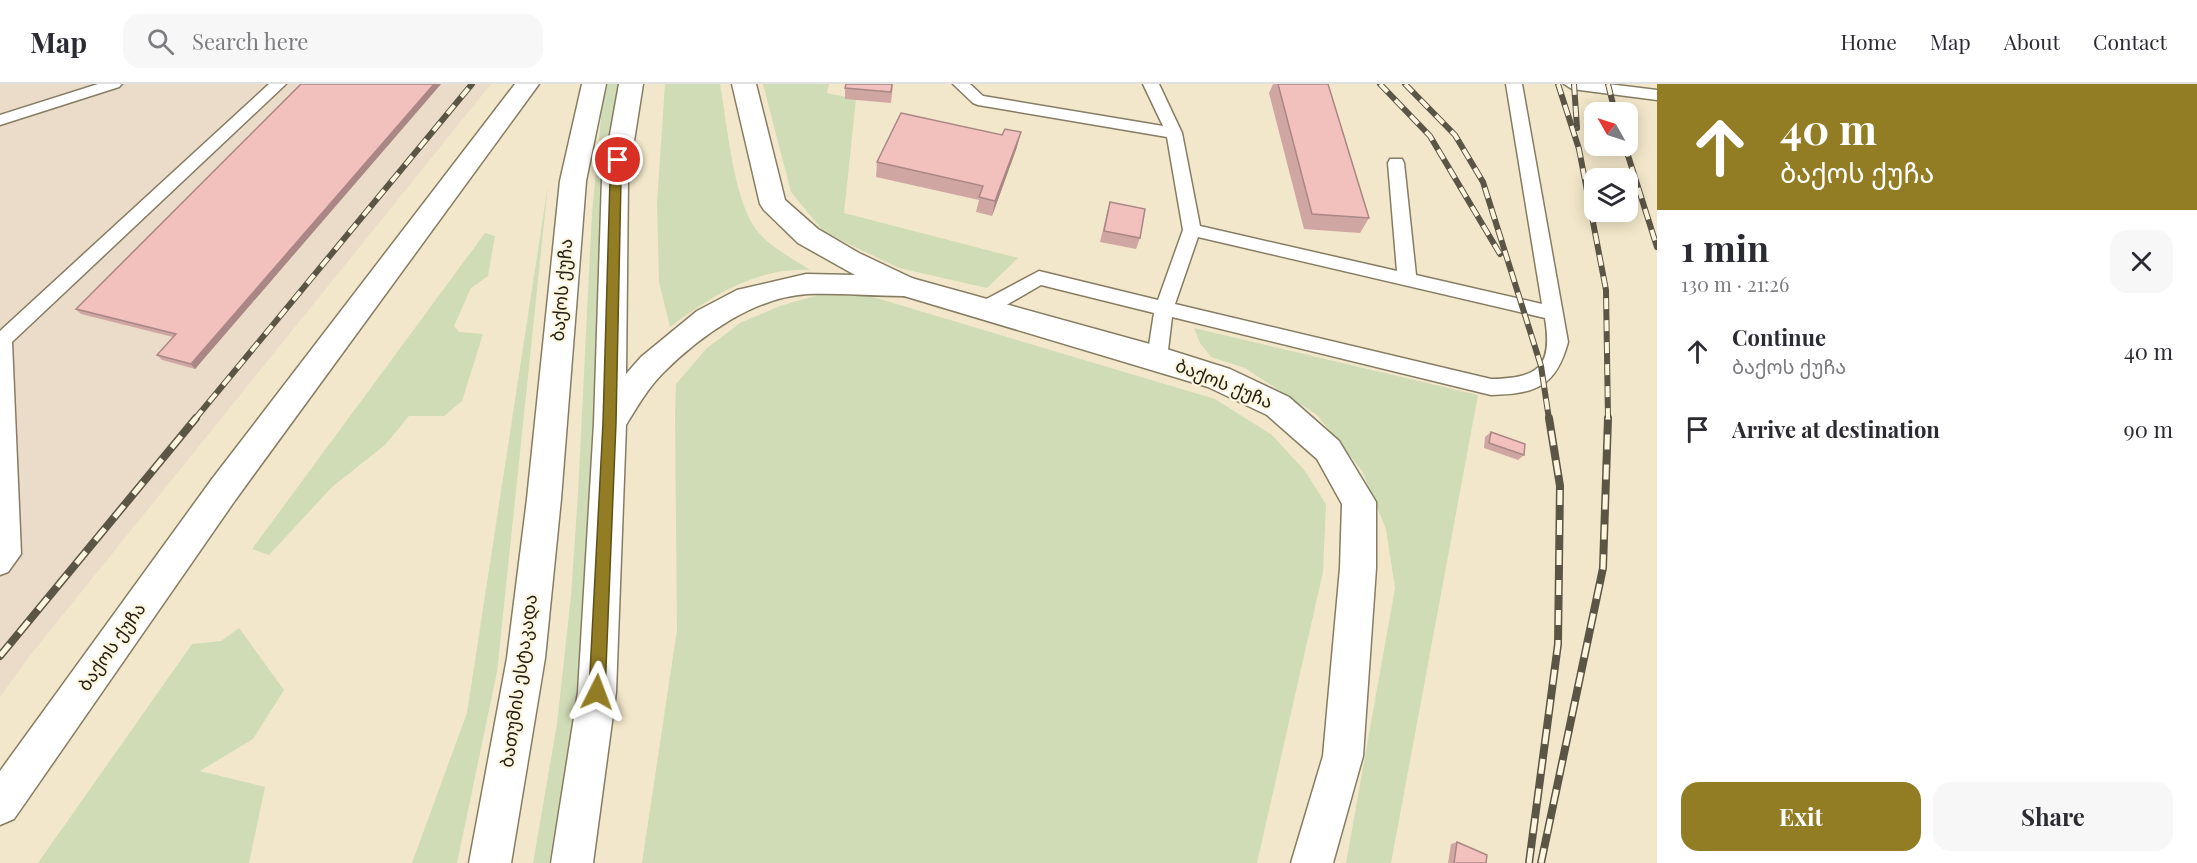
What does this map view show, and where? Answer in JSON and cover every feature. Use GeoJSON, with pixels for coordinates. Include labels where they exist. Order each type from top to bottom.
{"type":"FeatureCollection","features":[{"type":"Feature","properties":{"kind":"main road","name":"ბაქოს ქუჩა"},"geometry":{"type":"LineString","coordinates":[[0,805],[224,489],[527,84]]}},
{"type":"Feature","properties":{"kind":"main road","name":"ბაქოს ქუჩა"},"geometry":{"type":"LineString","coordinates":[[544,499],[573,181],[594,84]]}},
{"type":"Feature","properties":{"kind":"main road"},"geometry":{"type":"LineString","coordinates":[[572,863],[597,692],[609,423],[615,179],[631,84]]}},
{"type":"Feature","properties":{"kind":"main road"},"geometry":{"type":"LineString","coordinates":[[744,84],[772,204],[808,236],[849,260],[904,286]]}},
{"type":"Feature","properties":{"kind":"main road"},"geometry":{"type":"LineString","coordinates":[[609,423],[638,381],[666,352],[707,320],[747,298],[806,284],[904,286]]}},
{"type":"Feature","properties":{"kind":"main road","name":"ბაქოს ქუჩა"},"geometry":{"type":"LineString","coordinates":[[904,286],[1157,358],[1219,378],[1278,406],[1328,450],[1359,502],[1358,568],[1343,756],[1312,863]]}},
{"type":"Feature","properties":{"kind":"main road","name":"ბათუმის ესტაკადა"},"geometry":{"type":"LineString","coordinates":[[490,863],[526,658],[544,499]]}},
{"type":"Feature","properties":{"kind":"lane"},"geometry":{"type":"LineString","coordinates":[[0,120],[114,84]]}},
{"type":"Feature","properties":{"kind":"lane"},"geometry":{"type":"LineString","coordinates":[[0,565],[10,554],[2,340],[278,84]]}},
{"type":"Feature","properties":{"kind":"lane"},"geometry":{"type":"LineString","coordinates":[[961,84],[978,100],[1174,134]]}},
{"type":"Feature","properties":{"kind":"lane"},"geometry":{"type":"LineString","coordinates":[[1151,84],[1174,134],[1192,230],[1164,308],[1157,358]]}},
{"type":"Feature","properties":{"kind":"lane"},"geometry":{"type":"LineString","coordinates":[[984,309],[1039,278],[1491,387],[1522,387],[1542,376],[1555,361],[1558,342],[1514,84]]}},
{"type":"Feature","properties":{"kind":"lane"},"geometry":{"type":"LineString","coordinates":[[1572,84],[1657,95]]}},
{"type":"Feature","properties":{"kind":"lane"},"geometry":{"type":"LineString","coordinates":[[1396,163],[1407,279]]}},
{"type":"Feature","properties":{"kind":"lane"},"geometry":{"type":"LineString","coordinates":[[1192,230],[1553,313]]}},
{"type":"Feature","properties":{"kind":"shaded area"},"geometry":{"type":"Polygon","coordinates":[[[0,84],[491,84],[28,658],[0,697],[0,84]]]}},
{"type":"Feature","properties":{"kind":"green space"},"geometry":{"type":"Polygon","coordinates":[[[608,84],[618,84],[608,173],[588,580],[574,716],[549,863],[533,863],[557,724],[571,596],[592,213],[602,107],[608,84]]]}},
{"type":"Feature","properties":{"kind":"green space"},"geometry":{"type":"Polygon","coordinates":[[[665,84],[720,84],[736,179],[747,214],[760,234],[810,270],[790,270],[753,279],[718,295],[670,327],[659,282],[657,203],[665,84]]]}},
{"type":"Feature","properties":{"kind":"green space"},"geometry":{"type":"Polygon","coordinates":[[[763,84],[829,84],[827,93],[856,99],[844,213],[1018,258],[987,288],[899,268],[824,232],[791,192],[763,84]]]}},
{"type":"Feature","properties":{"kind":"green space"},"geometry":{"type":"Polygon","coordinates":[[[548,185],[497,672],[457,863],[412,863],[467,713],[548,185]]]}},
{"type":"Feature","properties":{"kind":"green space"},"geometry":{"type":"Polygon","coordinates":[[[485,233],[495,236],[488,276],[471,288],[454,326],[459,332],[483,334],[462,401],[444,416],[409,416],[385,445],[332,487],[269,555],[252,549],[485,233]]]}},
{"type":"Feature","properties":{"kind":"green space"},"geometry":{"type":"Polygon","coordinates":[[[829,292],[863,294],[1215,399],[1272,435],[1305,471],[1326,504],[1323,572],[1257,863],[642,863],[677,630],[676,384],[706,349],[740,323],[780,306],[829,292]]]}},
{"type":"Feature","properties":{"kind":"green space"},"geometry":{"type":"Polygon","coordinates":[[[1194,328],[1478,395],[1391,863],[1346,863],[1395,588],[1386,529],[1362,471],[1317,415],[1245,368],[1211,357],[1200,343],[1194,328]]]}},
{"type":"Feature","properties":{"kind":"green space"},"geometry":{"type":"Polygon","coordinates":[[[239,628],[284,690],[253,739],[200,771],[265,787],[249,863],[38,863],[192,644],[221,641],[239,628]]]}},
{"type":"Feature","properties":{"kind":"building"},"geometry":{"type":"Polygon","coordinates":[[[301,84],[434,84],[191,364],[157,355],[176,334],[76,309],[301,84]]]}},
{"type":"Feature","properties":{"kind":"building"},"geometry":{"type":"Polygon","coordinates":[[[846,84],[892,84],[891,92],[845,88],[846,84]]]}},
{"type":"Feature","properties":{"kind":"building"},"geometry":{"type":"Polygon","coordinates":[[[1278,84],[1328,84],[1369,218],[1312,214],[1278,84]]]}},
{"type":"Feature","properties":{"kind":"building"},"geometry":{"type":"Polygon","coordinates":[[[901,113],[1002,135],[1005,129],[1021,132],[995,201],[979,197],[983,186],[877,162],[901,113]]]}},
{"type":"Feature","properties":{"kind":"building"},"geometry":{"type":"Polygon","coordinates":[[[1110,202],[1145,209],[1140,238],[1104,231],[1110,202]]]}},
{"type":"Feature","properties":{"kind":"building"},"geometry":{"type":"Polygon","coordinates":[[[1491,432],[1525,444],[1524,455],[1489,443],[1491,432]]]}},
{"type":"Feature","properties":{"kind":"building"},"geometry":{"type":"Polygon","coordinates":[[[1457,842],[1487,855],[1486,863],[1454,863],[1457,842]]]}},
{"type":"Feature","properties":{"kind":"railway"},"geometry":{"type":"LineString","coordinates":[[195,419],[472,84]]}},
{"type":"Feature","properties":{"kind":"railway"},"geometry":{"type":"LineString","coordinates":[[1380,84],[1430,136],[1500,254]]}},
{"type":"Feature","properties":{"kind":"railway"},"geometry":{"type":"LineString","coordinates":[[1405,84],[1455,135],[1483,182],[1541,366],[1549,419]]}},
{"type":"Feature","properties":{"kind":"railway"},"geometry":{"type":"LineString","coordinates":[[1558,84],[1579,149],[1606,290],[1608,418]]}},
{"type":"Feature","properties":{"kind":"railway"},"geometry":{"type":"LineString","coordinates":[[1574,84],[1577,128]]}},
{"type":"Feature","properties":{"kind":"railway"},"geometry":{"type":"LineString","coordinates":[[1608,84],[1612,102]]}},
{"type":"Feature","properties":{"kind":"railway"},"geometry":{"type":"LineString","coordinates":[[1628,156],[1657,247]]}},
{"type":"Feature","properties":{"kind":"railway"},"geometry":{"type":"LineString","coordinates":[[0,656],[196,418]]}},
{"type":"Feature","properties":{"kind":"railway"},"geometry":{"type":"LineString","coordinates":[[1529,863],[1558,644],[1560,486],[1549,418]]}},
{"type":"Feature","properties":{"kind":"railway"},"geometry":{"type":"LineString","coordinates":[[1541,863],[1603,568],[1608,418]]}},
{"type":"Feature","properties":{"kind":"route"},"geometry":{"type":"LineString","coordinates":[[597,692],[609,423],[615,179],[618,160]]}}]}
